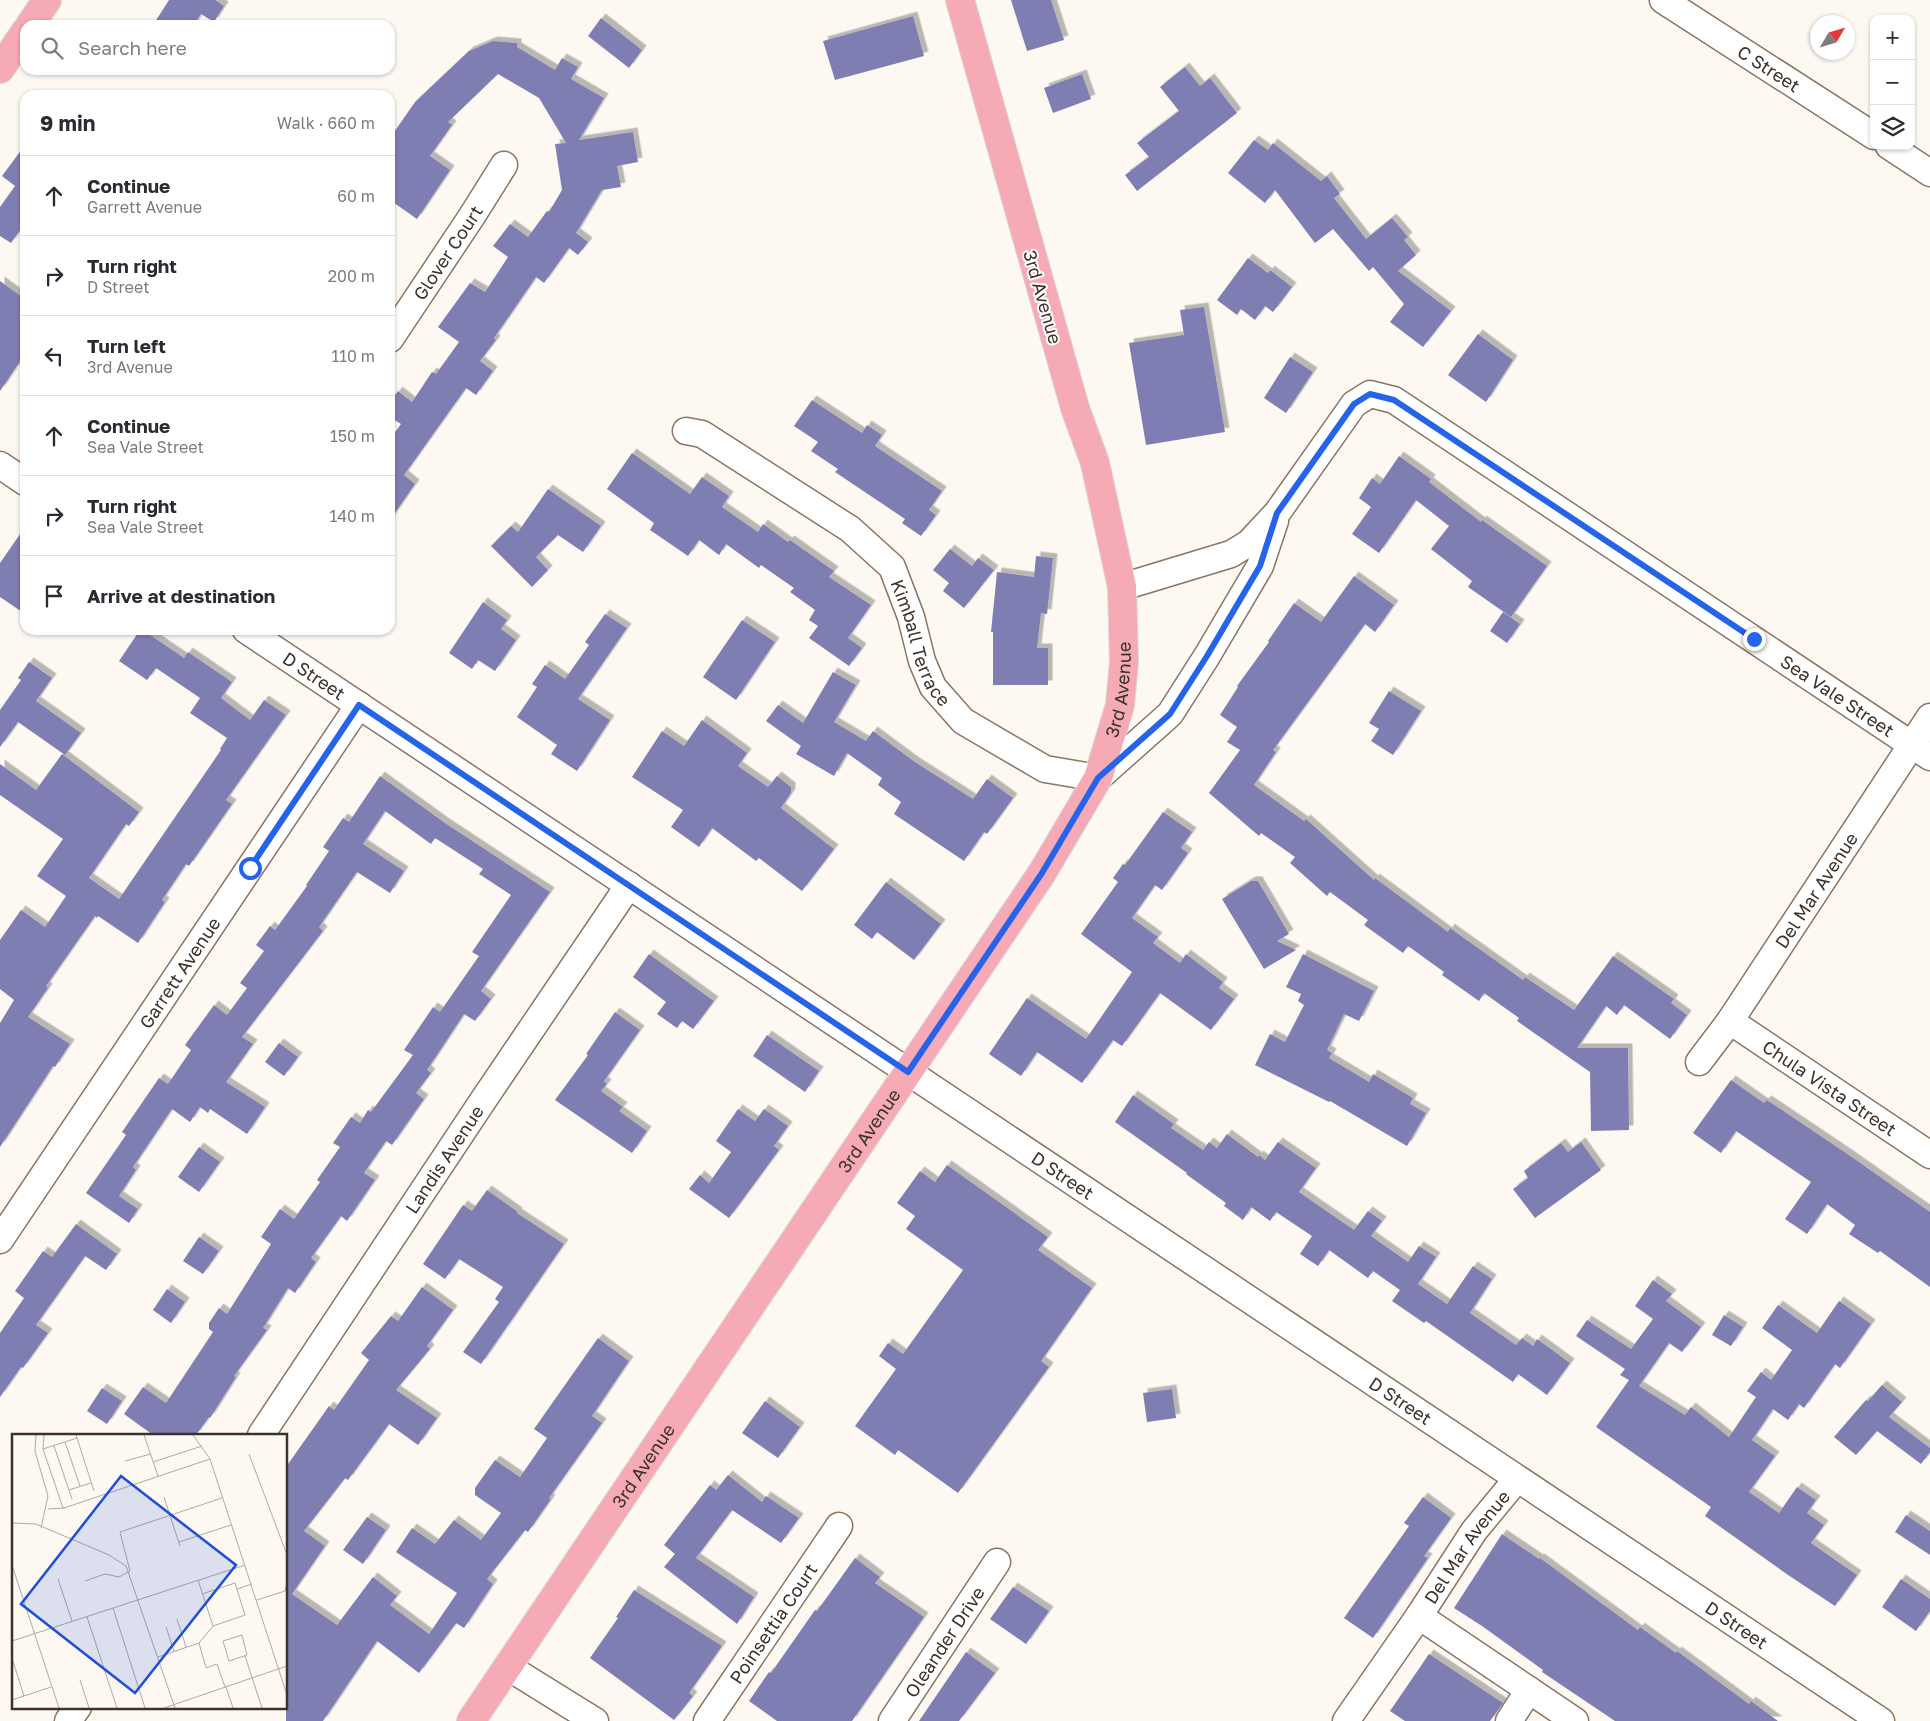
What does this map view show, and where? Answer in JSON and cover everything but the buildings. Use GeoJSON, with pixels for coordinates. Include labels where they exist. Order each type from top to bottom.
{"type":"FeatureCollection","features":[{"type":"Feature","properties":{"kind":"main road"},"geometry":{"type":"LineString","coordinates":[[33,20],[47,0]]}},
{"type":"Feature","properties":{"kind":"main road","name":"3rd Avenue"},"geometry":{"type":"LineString","coordinates":[[471,1721],[731,1332],[1042,873],[1098,778],[1120,705],[1124,641],[1122,587],[1095,464],[1075,408],[960,0]]}},
{"type":"Feature","properties":{"kind":"main road"},"geometry":{"type":"LineString","coordinates":[[0,69],[20,39]]}},
{"type":"Feature","properties":{"kind":"street","name":"C Street"},"geometry":{"type":"LineString","coordinates":[[1664,0],[1870,133]]}},
{"type":"Feature","properties":{"kind":"street"},"geometry":{"type":"LineString","coordinates":[[1895,150],[1930,173]]}},
{"type":"Feature","properties":{"kind":"street","name":"Glover Court"},"geometry":{"type":"LineString","coordinates":[[395,331],[504,165]]}},
{"type":"Feature","properties":{"kind":"street","name":"Sea Vale Street"},"geometry":{"type":"LineString","coordinates":[[1122,587],[1231,554],[1250,543],[1277,513],[1354,404],[1370,394],[1394,400],[1921,751]]}},
{"type":"Feature","properties":{"kind":"street","name":"Kimball Terrace"},"geometry":{"type":"LineString","coordinates":[[686,431],[702,434],[850,529],[892,567],[911,616],[922,661],[933,687],[964,721],[1045,769],[1098,778]]}},
{"type":"Feature","properties":{"kind":"street"},"geometry":{"type":"LineString","coordinates":[[0,466],[20,479]]}},
{"type":"Feature","properties":{"kind":"street","name":"Sea Vale Street"},"geometry":{"type":"LineString","coordinates":[[1098,778],[1170,714],[1260,566],[1277,513]]}},
{"type":"Feature","properties":{"kind":"street","name":"D Street"},"geometry":{"type":"LineString","coordinates":[[254,635],[1881,1721]]}},
{"type":"Feature","properties":{"kind":"street","name":"Garrett Avenue"},"geometry":{"type":"LineString","coordinates":[[0,1240],[359,705]]}},
{"type":"Feature","properties":{"kind":"street","name":"Del Mar Avenue"},"geometry":{"type":"LineString","coordinates":[[1699,1062],[1921,751],[1930,717]]}},
{"type":"Feature","properties":{"kind":"street","name":"Landis Avenue"},"geometry":{"type":"LineString","coordinates":[[262,1434],[482,1102],[629,886]]}},
{"type":"Feature","properties":{"kind":"street","name":"Chula Vista Street"},"geometry":{"type":"LineString","coordinates":[[1730,1021],[1930,1155]]}},
{"type":"Feature","properties":{"kind":"street","name":"Del Mar Avenue"},"geometry":{"type":"LineString","coordinates":[[1346,1721],[1420,1616],[1474,1531],[1517,1479]]}},
{"type":"Feature","properties":{"kind":"street","name":"Poinsettia Court"},"geometry":{"type":"LineString","coordinates":[[707,1721],[839,1526]]}},
{"type":"Feature","properties":{"kind":"street","name":"Oleander Drive"},"geometry":{"type":"LineString","coordinates":[[892,1721],[998,1562]]}},
{"type":"Feature","properties":{"kind":"street"},"geometry":{"type":"LineString","coordinates":[[1420,1616],[1575,1721]]}},
{"type":"Feature","properties":{"kind":"street"},"geometry":{"type":"LineString","coordinates":[[508,1666],[595,1721]]}},
{"type":"Feature","properties":{"kind":"street"},"geometry":{"type":"LineString","coordinates":[[1509,1721],[1529,1690]]}},
{"type":"Feature","properties":{"kind":"street"},"geometry":{"type":"LineString","coordinates":[[68,1721],[77,1708]]}},
{"type":"Feature","properties":{"kind":"route"},"geometry":{"type":"LineString","coordinates":[[250,868],[359,705],[908,1072],[1042,873],[1098,778],[1170,714],[1260,566],[1277,513],[1354,404],[1370,394],[1394,400],[1754,639]]}}]}
